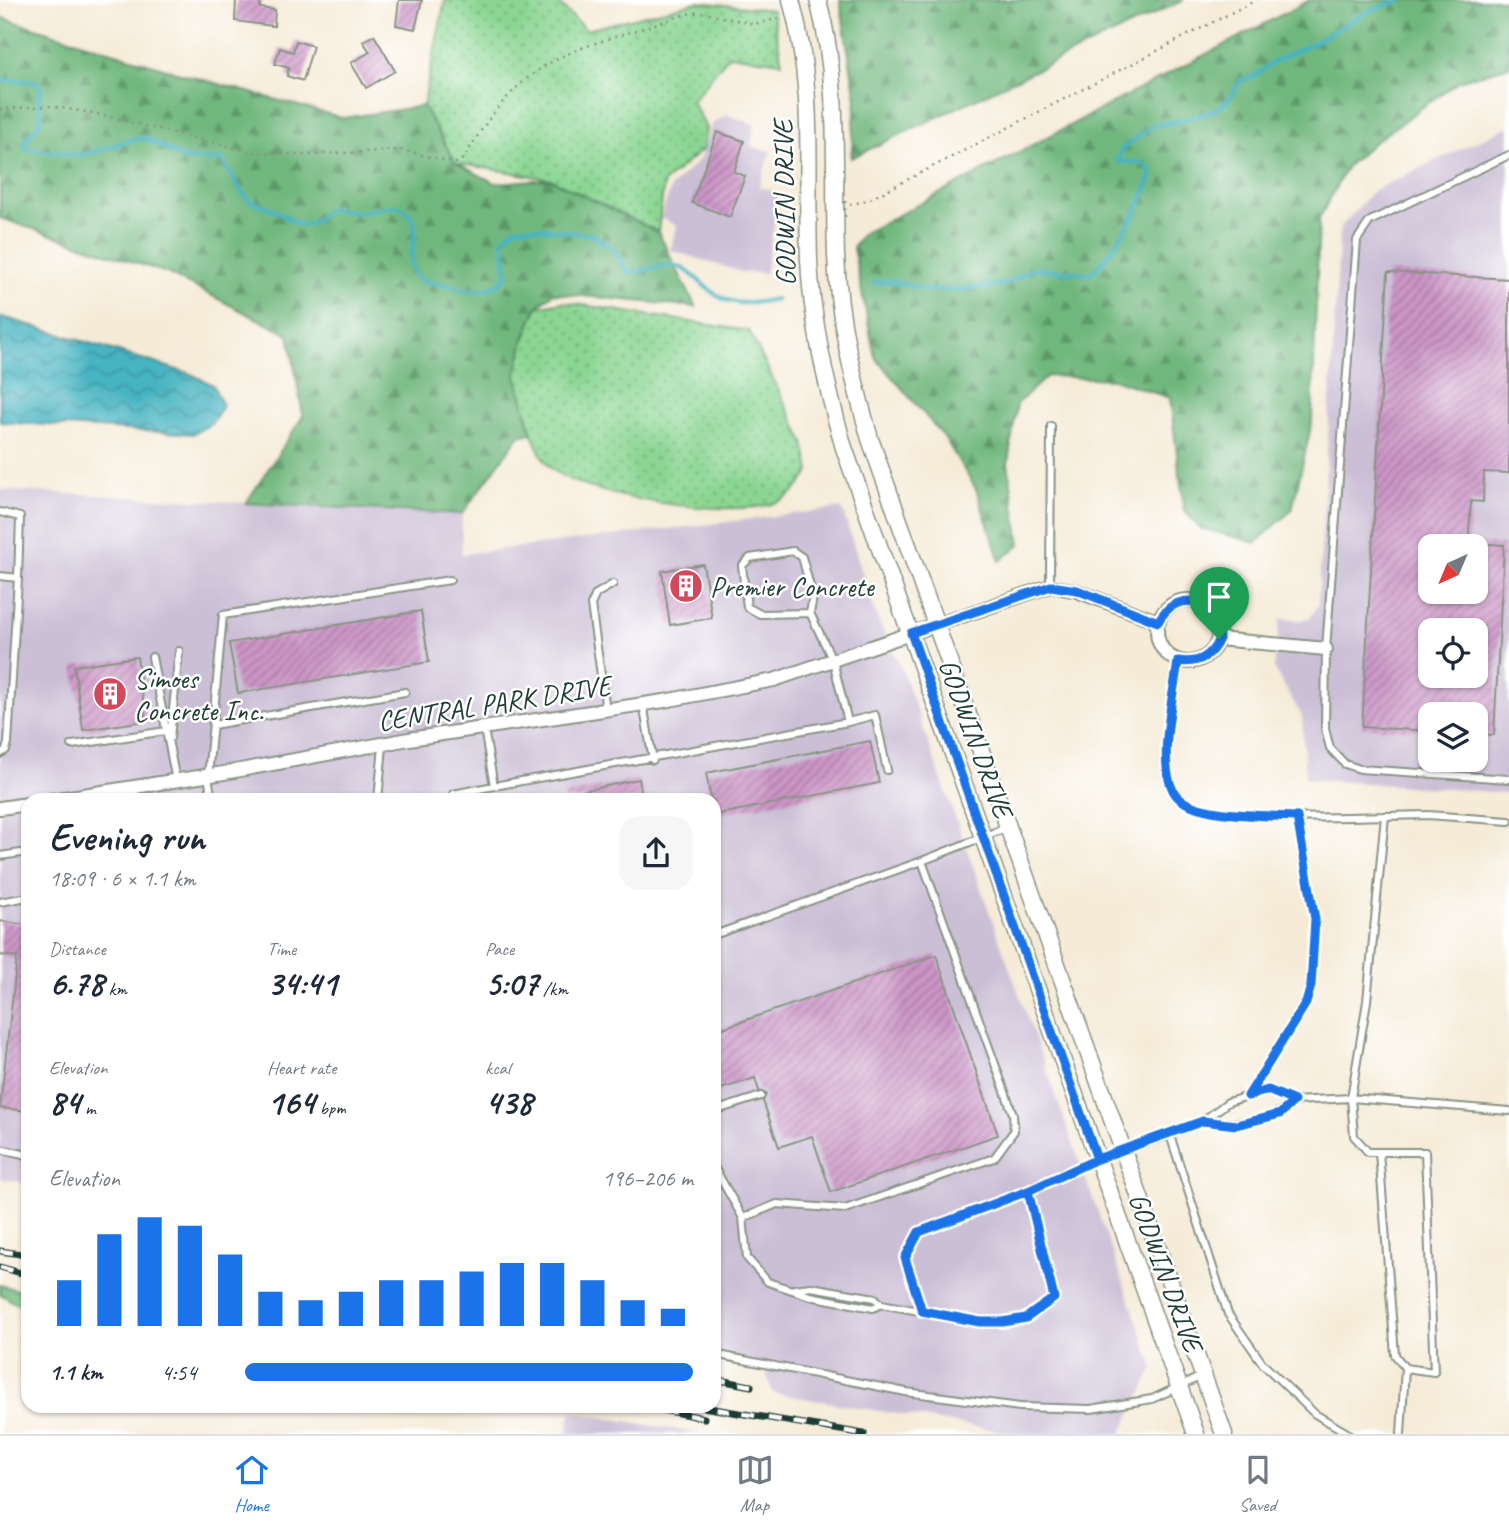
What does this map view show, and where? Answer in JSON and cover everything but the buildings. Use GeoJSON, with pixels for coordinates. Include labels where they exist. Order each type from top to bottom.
{"type":"FeatureCollection","features":[{"type":"Feature","properties":{"kind":"street","name":"GODWIN DRIVE"},"geometry":{"type":"LineString","coordinates":[[818,0],[832,72],[842,207],[840,300],[856,388],[870,439],[1224,1434]]}},
{"type":"Feature","properties":{"kind":"street","name":"GODWIN DRIVE"},"geometry":{"type":"LineString","coordinates":[[793,8],[808,97],[810,262],[821,356],[844,448],[1196,1434]]}},
{"type":"Feature","properties":{"kind":"street","name":"CENTRAL PARK DRIVE"},"geometry":{"type":"LineString","coordinates":[[135,793],[176,780],[774,680],[1051,586]]}},
{"type":"Feature","properties":{"kind":"street"},"geometry":{"type":"LineString","coordinates":[[1051,586],[1077,590],[1158,622]]}},
{"type":"Feature","properties":{"kind":"street"},"geometry":{"type":"LineString","coordinates":[[1180,601],[1201,603],[1216,618],[1219,639],[1207,656],[1198,661],[1178,661],[1170,656],[1159,641],[1158,622],[1170,606],[1180,601]]}},
{"type":"Feature","properties":{"kind":"street"},"geometry":{"type":"LineString","coordinates":[[1219,639],[1326,649]]}},
{"type":"Feature","properties":{"kind":"street"},"geometry":{"type":"LineString","coordinates":[[0,808],[21,805]]}},
{"type":"Feature","properties":{"kind":"lane"},"geometry":{"type":"LineString","coordinates":[[1509,155],[1370,221],[1357,240],[1326,649],[1325,729],[1331,748],[1345,764],[1360,769],[1509,779]]}},
{"type":"Feature","properties":{"kind":"lane"},"geometry":{"type":"LineString","coordinates":[[1051,426],[1051,586]]}},
{"type":"Feature","properties":{"kind":"lane"},"geometry":{"type":"LineString","coordinates":[[0,512],[20,517],[8,743],[6,750],[0,754]]}},
{"type":"Feature","properties":{"kind":"lane"},"geometry":{"type":"LineString","coordinates":[[810,613],[760,614],[747,607],[742,566],[750,558],[793,551],[802,557],[813,597],[810,613],[833,661],[848,722]]}},
{"type":"Feature","properties":{"kind":"lane"},"geometry":{"type":"LineString","coordinates":[[0,576],[18,578]]}},
{"type":"Feature","properties":{"kind":"lane"},"geometry":{"type":"LineString","coordinates":[[211,793],[208,776],[223,615],[450,580]]}},
{"type":"Feature","properties":{"kind":"lane"},"geometry":{"type":"LineString","coordinates":[[606,710],[591,605],[596,594],[613,584]]}},
{"type":"Feature","properties":{"kind":"lane"},"geometry":{"type":"LineString","coordinates":[[169,747],[180,651]]}},
{"type":"Feature","properties":{"kind":"lane"},"geometry":{"type":"LineString","coordinates":[[152,657],[176,780]]}},
{"type":"Feature","properties":{"kind":"lane"},"geometry":{"type":"LineString","coordinates":[[1178,661],[1166,752],[1167,775],[1176,795],[1189,804],[1216,812],[1297,817],[1428,815],[1509,821]]}},
{"type":"Feature","properties":{"kind":"lane"},"geometry":{"type":"LineString","coordinates":[[213,725],[405,692]]}},
{"type":"Feature","properties":{"kind":"lane"},"geometry":{"type":"LineString","coordinates":[[643,704],[653,760]]}},
{"type":"Feature","properties":{"kind":"lane"},"geometry":{"type":"LineString","coordinates":[[458,793],[653,760],[875,715],[887,770]]}},
{"type":"Feature","properties":{"kind":"lane"},"geometry":{"type":"LineString","coordinates":[[485,729],[494,786]]}},
{"type":"Feature","properties":{"kind":"lane"},"geometry":{"type":"LineString","coordinates":[[72,745],[166,730]]}},
{"type":"Feature","properties":{"kind":"lane"},"geometry":{"type":"LineString","coordinates":[[379,793],[383,746]]}},
{"type":"Feature","properties":{"kind":"lane"},"geometry":{"type":"LineString","coordinates":[[1385,816],[1367,1000],[1352,1098],[1354,1136],[1359,1146],[1368,1152],[1425,1152],[1434,1372],[1405,1368]]}},
{"type":"Feature","properties":{"kind":"lane"},"geometry":{"type":"LineString","coordinates":[[1248,1096],[1306,1003],[1311,986],[1315,919],[1297,817]]}},
{"type":"Feature","properties":{"kind":"lane"},"geometry":{"type":"LineString","coordinates":[[721,933],[1009,827]]}},
{"type":"Feature","properties":{"kind":"lane"},"geometry":{"type":"LineString","coordinates":[[0,856],[21,853]]}},
{"type":"Feature","properties":{"kind":"lane"},"geometry":{"type":"LineString","coordinates":[[743,1218],[777,1204],[845,1209],[994,1158],[1014,1131],[1013,1114],[922,861]]}},
{"type":"Feature","properties":{"kind":"lane"},"geometry":{"type":"LineString","coordinates":[[0,902],[21,898]]}},
{"type":"Feature","properties":{"kind":"lane"},"geometry":{"type":"LineString","coordinates":[[922,1311],[905,1258],[919,1232],[1028,1191],[1097,1159],[1170,1135],[1203,1121],[1228,1102],[1268,1090],[1294,1101],[1352,1098],[1509,1111]]}},
{"type":"Feature","properties":{"kind":"lane"},"geometry":{"type":"LineString","coordinates":[[721,1109],[761,1096]]}},
{"type":"Feature","properties":{"kind":"lane"},"geometry":{"type":"LineString","coordinates":[[1203,1121],[1236,1125],[1280,1114],[1294,1101]]}},
{"type":"Feature","properties":{"kind":"lane"},"geometry":{"type":"LineString","coordinates":[[1170,1135],[1228,1314],[1263,1364],[1315,1414],[1349,1434]]}},
{"type":"Feature","properties":{"kind":"lane"},"geometry":{"type":"LineString","coordinates":[[0,1149],[21,1154]]}},
{"type":"Feature","properties":{"kind":"lane"},"geometry":{"type":"LineString","coordinates":[[1380,1152],[1395,1355],[1405,1368],[1401,1434]]}},
{"type":"Feature","properties":{"kind":"lane"},"geometry":{"type":"LineString","coordinates":[[721,1179],[743,1218],[747,1258],[768,1282],[794,1289],[811,1287],[875,1298],[881,1304],[980,1322],[1026,1318],[1054,1298],[1028,1191]]}},
{"type":"Feature","properties":{"kind":"lane"},"geometry":{"type":"LineString","coordinates":[[721,1355],[906,1392],[1020,1407],[1091,1409],[1153,1399],[1203,1375]]}},
{"type":"Feature","properties":{"kind":"path"},"geometry":{"type":"LineString","coordinates":[[842,207],[870,199],[1256,0]]}},
{"type":"Feature","properties":{"kind":"path"},"geometry":{"type":"LineString","coordinates":[[0,110],[49,106],[93,113],[252,152],[303,155],[401,150],[456,163],[464,158],[508,94],[541,67],[563,54],[686,14],[700,12],[754,24],[793,8]]}},
{"type":"Feature","properties":{"kind":"shaded area"},"geometry":{"type":"Polygon","coordinates":[[[727,115],[755,124],[751,147],[771,151],[759,187],[780,193],[765,273],[741,272],[670,250],[677,226],[661,218],[671,187],[700,159],[712,124],[727,115]]]}},
{"type":"Feature","properties":{"kind":"shaded area"},"geometry":{"type":"Polygon","coordinates":[[[1509,126],[1509,793],[1305,779],[1302,716],[1274,669],[1280,619],[1301,620],[1311,617],[1318,604],[1340,228],[1374,190],[1509,126]]]}},
{"type":"Feature","properties":{"kind":"shaded area"},"geometry":{"type":"Polygon","coordinates":[[[0,490],[462,514],[462,554],[842,508],[875,613],[902,670],[1154,1368],[1121,1434],[1017,1434],[773,1393],[763,1365],[721,1358],[721,793],[21,793],[21,1182],[0,1178],[0,490]]]}},
{"type":"Feature","properties":{"kind":"shaded area"},"geometry":{"type":"Polygon","coordinates":[[[571,1413],[577,1413],[703,1434],[567,1434],[571,1413]]]}},
{"type":"Feature","properties":{"kind":"green space"},"geometry":{"type":"Polygon","coordinates":[[[445,0],[555,0],[586,30],[697,2],[772,10],[782,62],[729,55],[692,101],[706,128],[703,149],[664,182],[658,232],[550,179],[456,163],[423,106],[445,0]]]}},
{"type":"Feature","properties":{"kind":"green space"},"geometry":{"type":"Polygon","coordinates":[[[840,0],[1184,0],[851,158],[856,99],[840,0]]]}},
{"type":"Feature","properties":{"kind":"green space"},"geometry":{"type":"Polygon","coordinates":[[[1310,0],[1509,0],[1509,66],[1459,81],[1373,143],[1347,166],[1319,219],[1312,422],[1292,510],[1256,543],[1200,528],[1184,510],[1170,398],[1113,379],[1047,376],[1017,404],[1008,463],[1020,545],[1000,561],[976,489],[944,437],[875,357],[853,248],[862,234],[1310,0]]]}},
{"type":"Feature","properties":{"kind":"green space"},"geometry":{"type":"Polygon","coordinates":[[[0,17],[186,75],[343,118],[423,106],[456,163],[495,183],[550,179],[658,232],[696,307],[553,293],[537,307],[524,339],[516,375],[532,433],[519,436],[462,514],[246,503],[303,416],[289,335],[167,273],[0,218],[0,17]]]}},
{"type":"Feature","properties":{"kind":"green space"},"geometry":{"type":"Polygon","coordinates":[[[563,302],[749,331],[804,442],[810,471],[794,492],[778,502],[722,508],[623,496],[567,478],[550,467],[539,450],[528,422],[516,373],[521,348],[537,307],[563,302]]]}},
{"type":"Feature","properties":{"kind":"green space"},"geometry":{"type":"Polygon","coordinates":[[[0,1285],[21,1291],[21,1307],[0,1294],[0,1285]]]}},
{"type":"Feature","properties":{"kind":"water"},"geometry":{"type":"Polygon","coordinates":[[[0,316],[191,374],[213,385],[223,406],[211,424],[193,434],[0,422],[0,316]]]}},
{"type":"Feature","properties":{"kind":"waterway"},"geometry":{"type":"LineString","coordinates":[[873,283],[889,281],[928,290],[958,290],[1005,284],[1034,268],[1090,274],[1108,255],[1128,225],[1145,193],[1149,179],[1150,169],[1142,163],[1117,161],[1122,149],[1152,126],[1192,118],[1217,109],[1227,102],[1241,80],[1253,77],[1275,61],[1313,43],[1368,11],[1401,0]]}},
{"type":"Feature","properties":{"kind":"waterway"},"geometry":{"type":"LineString","coordinates":[[0,80],[35,81],[42,90],[38,97],[41,121],[24,142],[26,149],[83,155],[134,139],[148,139],[185,159],[222,160],[249,200],[306,225],[328,209],[361,212],[391,206],[402,208],[415,227],[411,265],[416,276],[424,281],[475,290],[492,288],[507,275],[503,242],[507,234],[518,227],[533,227],[593,235],[613,249],[627,271],[659,266],[680,267],[714,294],[730,301],[747,303],[776,299]]}},
{"type":"Feature","properties":{"kind":"railway"},"geometry":{"type":"LineString","coordinates":[[0,1251],[21,1254]]}},
{"type":"Feature","properties":{"kind":"railway"},"geometry":{"type":"LineString","coordinates":[[0,1267],[21,1273]]}},
{"type":"Feature","properties":{"kind":"railway"},"geometry":{"type":"LineString","coordinates":[[721,1380],[751,1386]]}},
{"type":"Feature","properties":{"kind":"railway"},"geometry":{"type":"LineString","coordinates":[[721,1410],[864,1434]]}},
{"type":"Feature","properties":{"kind":"railway"},"geometry":{"type":"LineString","coordinates":[[679,1413],[704,1418]]}},
{"type":"Feature","properties":{"kind":"place","name":"Premier Concrete"},"geometry":{"type":"Point","coordinates":[686,586]}},
{"type":"Feature","properties":{"kind":"place","name":"Simoes Concrete Inc."},"geometry":{"type":"Point","coordinates":[110,694]}},
{"type":"Feature","properties":{"kind":"route"},"geometry":{"type":"LineString","coordinates":[[1219,639],[1214,649],[1198,661],[1178,661],[1166,752],[1167,775],[1176,795],[1189,804],[1216,812],[1297,817],[1315,919],[1311,986],[1306,1003],[1248,1096],[1268,1090],[1294,1101],[1280,1114],[1236,1125],[1203,1121],[1097,1159],[1059,1175],[1028,1191],[1054,1298],[1026,1318],[980,1322],[922,1311],[905,1258],[919,1232],[1028,1191],[1097,1159],[911,633],[1051,586],[1077,590],[1158,622],[1170,606],[1180,601],[1201,603],[1210,609],[1216,618],[1219,639]]}}]}
